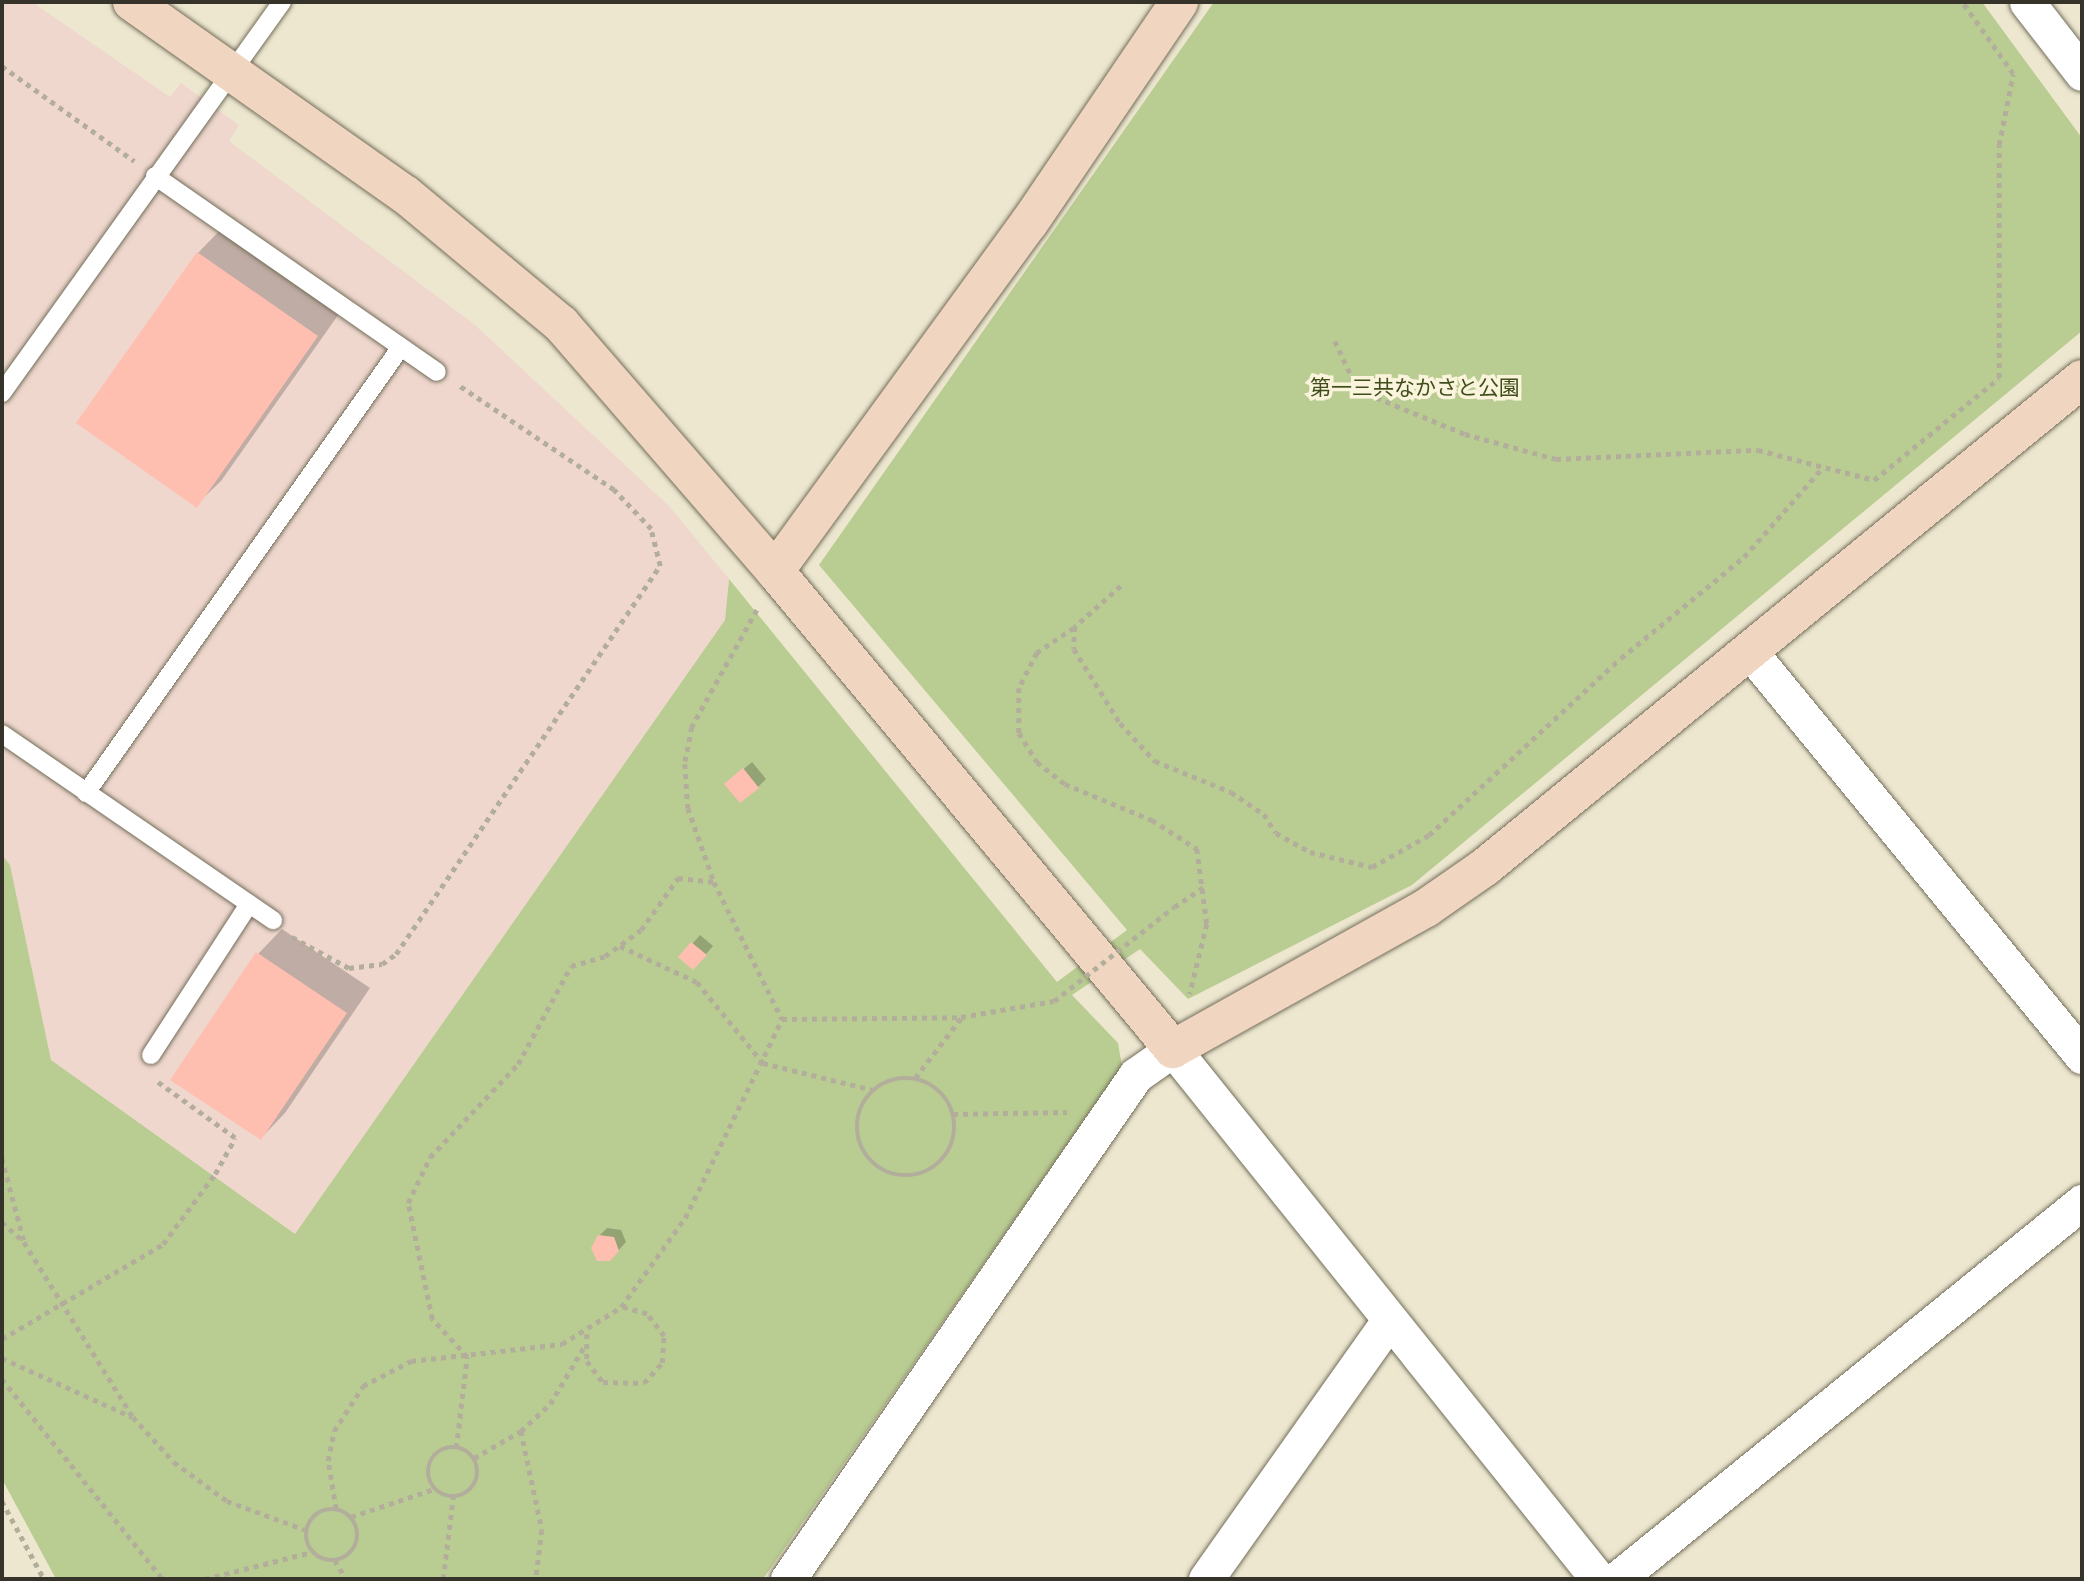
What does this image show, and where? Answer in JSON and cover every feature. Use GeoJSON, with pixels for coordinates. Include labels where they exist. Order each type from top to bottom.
{"type":"FeatureCollection","features":[{"type":"Feature","properties":{"kind":"street"},"geometry":{"type":"LineString","coordinates":[[132,2],[233,72],[520,284],[775,571],[1173,1049],[1388,1322],[1598,1579]]}},
{"type":"Feature","properties":{"kind":"street"},"geometry":{"type":"LineString","coordinates":[[775,571],[1029,223],[1179,2]]}},
{"type":"Feature","properties":{"kind":"street"},"geometry":{"type":"LineString","coordinates":[[2027,2],[2082,73]]}},
{"type":"Feature","properties":{"kind":"street"},"geometry":{"type":"LineString","coordinates":[[788,1579],[1136,1075],[1173,1049],[1426,908],[1751,653],[2082,379]]}},
{"type":"Feature","properties":{"kind":"street"},"geometry":{"type":"LineString","coordinates":[[1751,653],[2082,1056]]}},
{"type":"Feature","properties":{"kind":"street"},"geometry":{"type":"LineString","coordinates":[[1617,1579],[2082,1202]]}},
{"type":"Feature","properties":{"kind":"street"},"geometry":{"type":"LineString","coordinates":[[1206,1579],[1388,1322]]}},
{"type":"Feature","properties":{"kind":"lane"},"geometry":{"type":"LineString","coordinates":[[2,393],[282,2]]}},
{"type":"Feature","properties":{"kind":"lane"},"geometry":{"type":"LineString","coordinates":[[155,176],[438,372]]}},
{"type":"Feature","properties":{"kind":"lane"},"geometry":{"type":"LineString","coordinates":[[86,793],[401,347]]}},
{"type":"Feature","properties":{"kind":"lane"},"geometry":{"type":"LineString","coordinates":[[2,734],[273,920]]}},
{"type":"Feature","properties":{"kind":"lane"},"geometry":{"type":"LineString","coordinates":[[151,1055],[249,904]]}},
{"type":"Feature","properties":{"kind":"path"},"geometry":{"type":"LineString","coordinates":[[1335,341],[1359,390],[1465,434],[1556,458],[1758,450],[1874,480],[1999,378],[1999,145],[2014,74],[1962,2]]}},
{"type":"Feature","properties":{"kind":"path"},"geometry":{"type":"LineString","coordinates":[[2,66],[155,176]]}},
{"type":"Feature","properties":{"kind":"path"},"geometry":{"type":"LineString","coordinates":[[273,920],[324,959],[349,968],[382,964],[396,954],[660,566],[651,529],[614,490],[438,372]]}},
{"type":"Feature","properties":{"kind":"path"},"geometry":{"type":"LineString","coordinates":[[1075,627],[1074,649],[1120,723],[1155,761],[1231,792],[1264,814],[1276,833],[1310,852],[1372,867],[1429,835],[1621,658],[1744,557],[1823,467]]}},
{"type":"Feature","properties":{"kind":"path"},"geometry":{"type":"LineString","coordinates":[[336,1509],[328,1461],[345,1406],[363,1386],[411,1361],[536,1351],[587,1334],[621,1307],[685,1218],[763,1063],[782,1019],[714,882],[688,808],[685,764],[697,717],[775,571]]}},
{"type":"Feature","properties":{"kind":"path"},"geometry":{"type":"LineString","coordinates":[[1121,586],[1075,627],[1037,653],[1019,688],[1019,733],[1037,762],[1065,784],[1152,820],[1197,849],[1204,886],[1202,965],[1188,999]]}},
{"type":"Feature","properties":{"kind":"path"},"geometry":{"type":"LineString","coordinates":[[456,1448],[467,1357],[432,1318],[408,1203],[430,1157],[518,1064],[571,966],[620,946],[641,930],[678,878],[714,882]]}},
{"type":"Feature","properties":{"kind":"path"},"geometry":{"type":"LineString","coordinates":[[782,1019],[961,1017],[1054,1001],[1204,886]]}},
{"type":"Feature","properties":{"kind":"path"},"geometry":{"type":"LineString","coordinates":[[620,946],[697,982],[763,1063],[873,1090],[915,1079],[961,1017]]}},
{"type":"Feature","properties":{"kind":"path"},"geometry":{"type":"LineString","coordinates":[[2,1339],[163,1244],[235,1138],[142,1071],[151,1055]]}},
{"type":"Feature","properties":{"kind":"path"},"geometry":{"type":"LineString","coordinates":[[873,1090],[862,1103],[857,1136],[873,1165],[888,1173],[905,1177],[936,1166],[954,1138],[953,1114],[942,1094],[915,1079]]}},
{"type":"Feature","properties":{"kind":"path"},"geometry":{"type":"LineString","coordinates":[[953,1114],[1067,1112],[1096,1136]]}},
{"type":"Feature","properties":{"kind":"path"},"geometry":{"type":"LineString","coordinates":[[2,1158],[24,1242],[60,1305],[133,1418],[174,1462],[227,1501],[306,1530]]}},
{"type":"Feature","properties":{"kind":"path"},"geometry":{"type":"LineString","coordinates":[[2,1222],[24,1242]]}},
{"type":"Feature","properties":{"kind":"path"},"geometry":{"type":"LineString","coordinates":[[584,1348],[603,1382],[631,1388],[654,1375],[664,1336],[647,1314],[621,1307]]}},
{"type":"Feature","properties":{"kind":"path"},"geometry":{"type":"LineString","coordinates":[[474,1458],[521,1431],[550,1404],[584,1348],[587,1334]]}},
{"type":"Feature","properties":{"kind":"path"},"geometry":{"type":"LineString","coordinates":[[2,1358],[133,1418]]}},
{"type":"Feature","properties":{"kind":"path"},"geometry":{"type":"LineString","coordinates":[[2,1379],[163,1579]]}},
{"type":"Feature","properties":{"kind":"path"},"geometry":{"type":"LineString","coordinates":[[521,1431],[542,1530],[536,1579]]}},
{"type":"Feature","properties":{"kind":"path"},"geometry":{"type":"LineString","coordinates":[[434,1489],[429,1465],[440,1451],[456,1448],[474,1458]]}},
{"type":"Feature","properties":{"kind":"path"},"geometry":{"type":"LineString","coordinates":[[443,1579],[453,1497],[476,1482],[474,1458]]}},
{"type":"Feature","properties":{"kind":"path"},"geometry":{"type":"LineString","coordinates":[[312,1552],[306,1530],[313,1516],[336,1509],[351,1517],[434,1489],[453,1497]]}},
{"type":"Feature","properties":{"kind":"path"},"geometry":{"type":"LineString","coordinates":[[2,1501],[44,1579]]}},
{"type":"Feature","properties":{"kind":"path"},"geometry":{"type":"LineString","coordinates":[[335,1560],[355,1546],[351,1517]]}},
{"type":"Feature","properties":{"kind":"path"},"geometry":{"type":"LineString","coordinates":[[205,1579],[312,1552],[335,1560],[346,1579]]}},
{"type":"Feature","properties":{"kind":"shaded area"},"geometry":{"type":"Polygon","coordinates":[[[2,2],[32,2],[170,97],[181,83],[239,125],[229,141],[474,324],[669,506],[729,579],[725,620],[295,1234],[51,1060],[10,865],[2,855],[2,2]]]}},
{"type":"Feature","properties":{"kind":"green space","name":"第一三共なかさと公園"},"geometry":{"type":"Polygon","coordinates":[[[1214,2],[1982,2],[2082,138],[2082,331],[1412,885],[1188,999],[1140,949],[1072,995],[1118,1043],[1122,1066],[763,1579],[56,1579],[2,1479],[2,855],[10,865],[51,1060],[295,1234],[725,620],[729,579],[1057,982],[1127,930],[819,565],[1214,2]]]}},
{"type":"Feature","properties":{"kind":"building"},"geometry":{"type":"Polygon","coordinates":[[[197,252],[318,336],[197,508],[76,423],[197,252]]]}},
{"type":"Feature","properties":{"kind":"building"},"geometry":{"type":"Polygon","coordinates":[[[743,768],[759,788],[740,803],[724,784],[743,768]]]}},
{"type":"Feature","properties":{"kind":"building"},"geometry":{"type":"Polygon","coordinates":[[[691,942],[707,955],[693,970],[678,957],[691,942]]]}},
{"type":"Feature","properties":{"kind":"building"},"geometry":{"type":"Polygon","coordinates":[[[256,952],[347,1013],[261,1140],[170,1080],[256,952]]]}},
{"type":"Feature","properties":{"kind":"building"},"geometry":{"type":"Polygon","coordinates":[[[598,1235],[614,1237],[619,1251],[610,1261],[597,1261],[591,1248],[598,1235]]]}}]}
